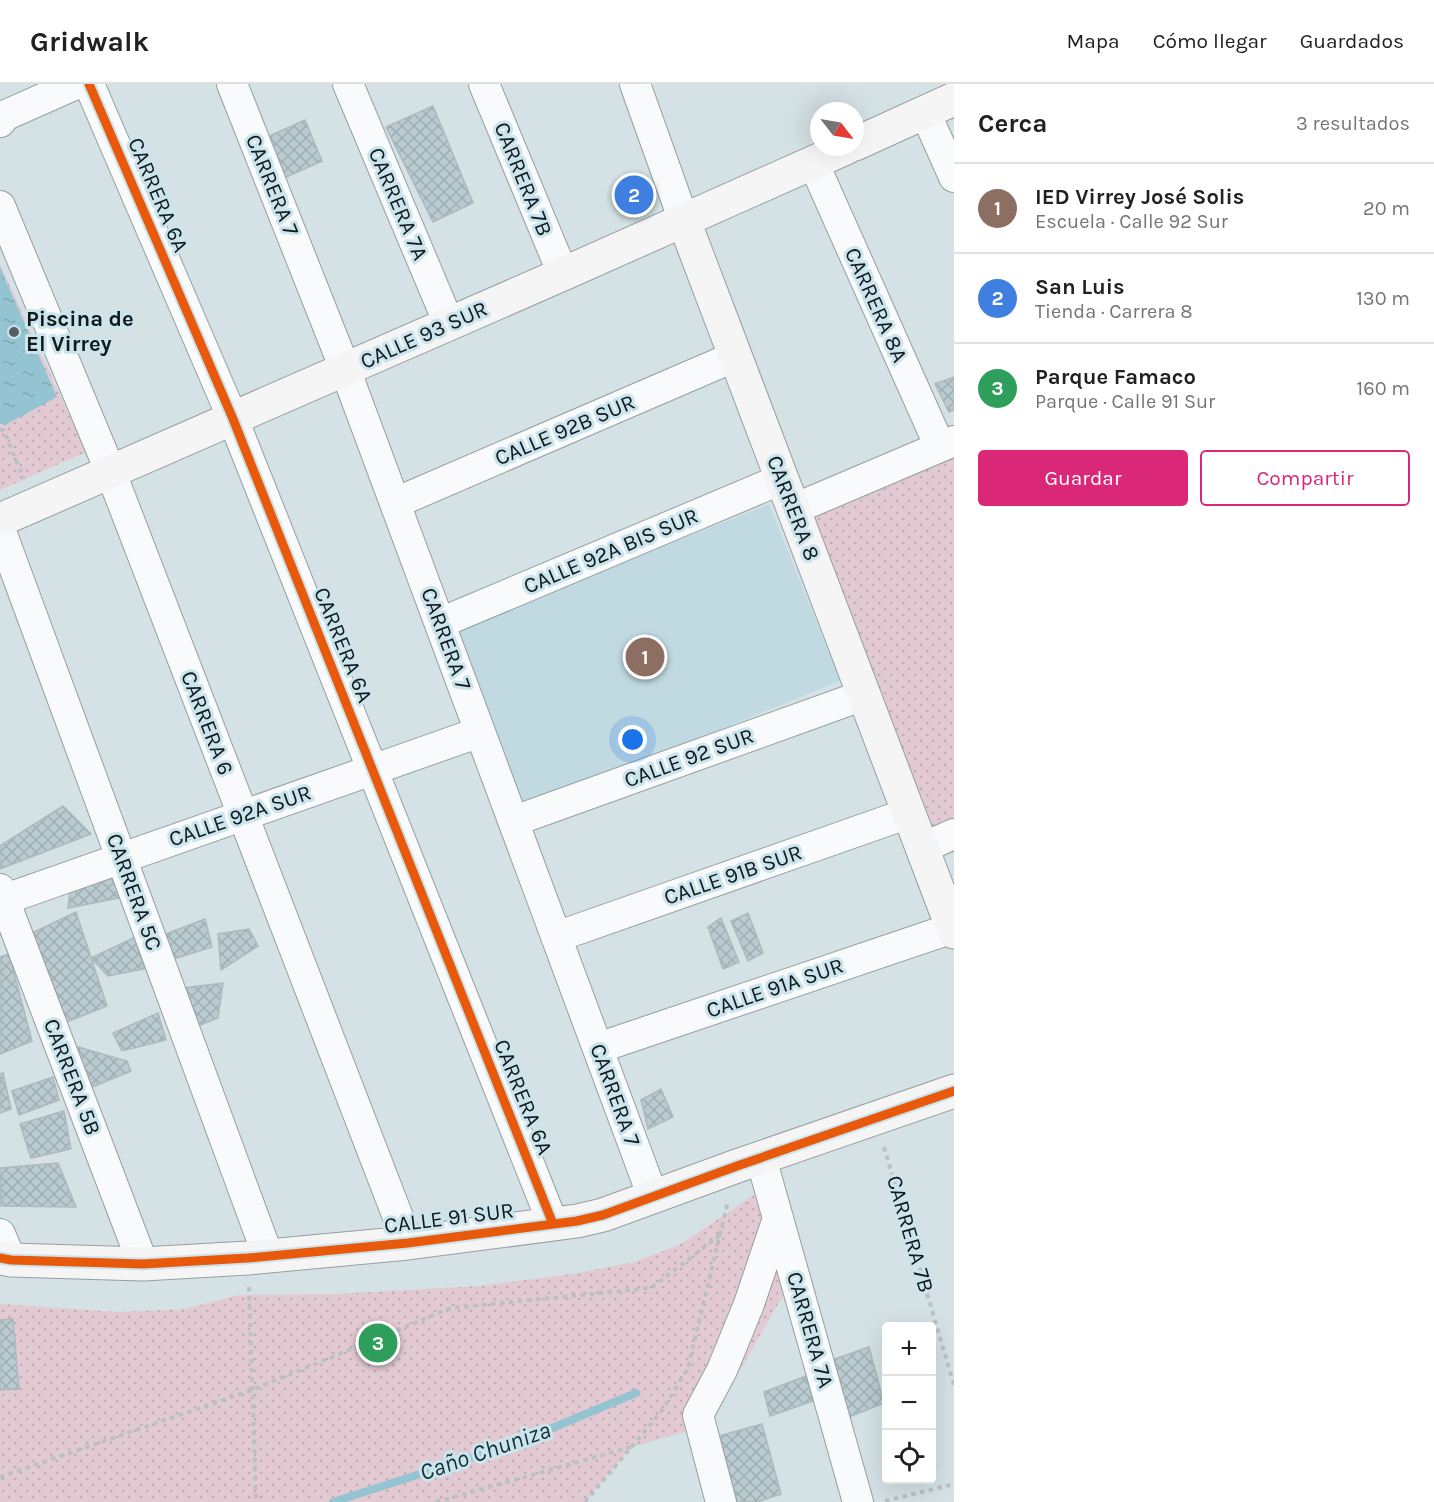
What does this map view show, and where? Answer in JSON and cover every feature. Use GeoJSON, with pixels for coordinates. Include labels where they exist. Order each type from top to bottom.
{"type":"FeatureCollection","features":[{"type":"Feature","properties":{"kind":"street"},"geometry":{"type":"LineString","coordinates":[[0,122],[6,115],[76,84]]}},
{"type":"Feature","properties":{"kind":"street","name":"CARRERA 6A"},"geometry":{"type":"LineString","coordinates":[[89,84],[233,419],[553,1224]]}},
{"type":"Feature","properties":{"kind":"street","name":"CARRERA 7"},"geometry":{"type":"LineString","coordinates":[[232,84],[345,369],[653,1197]]}},
{"type":"Feature","properties":{"kind":"street","name":"CARRERA 7A"},"geometry":{"type":"LineString","coordinates":[[348,84],[449,324]]}},
{"type":"Feature","properties":{"kind":"street","name":"CARRERA 7B"},"geometry":{"type":"LineString","coordinates":[[484,84],[563,274]]}},
{"type":"Feature","properties":{"kind":"street","name":"CARRERA 8"},"geometry":{"type":"LineString","coordinates":[[635,84],[684,221],[953,930]]}},
{"type":"Feature","properties":{"kind":"street"},"geometry":{"type":"LineString","coordinates":[[864,140],[954,99]]}},
{"type":"Feature","properties":{"kind":"street"},"geometry":{"type":"LineString","coordinates":[[925,112],[954,177]]}},
{"type":"Feature","properties":{"kind":"street","name":"CALLE 93 SUR"},"geometry":{"type":"LineString","coordinates":[[0,520],[684,221],[827,156]]}},
{"type":"Feature","properties":{"kind":"street","name":"CARRERA 8A"},"geometry":{"type":"LineString","coordinates":[[813,162],[947,444]]}},
{"type":"Feature","properties":{"kind":"street","name":"CARRERA 6"},"geometry":{"type":"LineString","coordinates":[[0,206],[111,472],[408,1243]]}},
{"type":"Feature","properties":{"kind":"street","name":"CALLE 92B SUR"},"geometry":{"type":"LineString","coordinates":[[395,503],[736,356]]}},
{"type":"Feature","properties":{"kind":"street"},"geometry":{"type":"LineString","coordinates":[[794,509],[947,444]]}},
{"type":"Feature","properties":{"kind":"street","name":"CALLE 92A BIS SUR"},"geometry":{"type":"LineString","coordinates":[[440,623],[782,479]]}},
{"type":"Feature","properties":{"kind":"street","name":"CARRERA 5C"},"geometry":{"type":"LineString","coordinates":[[0,529],[121,858],[258,1257]]}},
{"type":"Feature","properties":{"kind":"street","name":"CALLE 92 SUR"},"geometry":{"type":"LineString","coordinates":[[514,821],[864,695]]}},
{"type":"Feature","properties":{"kind":"street","name":"CALLE 92A SUR"},"geometry":{"type":"LineString","coordinates":[[1,896],[121,858],[480,732]]}},
{"type":"Feature","properties":{"kind":"street","name":"CALLE 91B SUR"},"geometry":{"type":"LineString","coordinates":[[556,937],[909,813]]}},
{"type":"Feature","properties":{"kind":"street"},"geometry":{"type":"LineString","coordinates":[[922,848],[954,834]]}},
{"type":"Feature","properties":{"kind":"street","name":"CARRERA 5B"},"geometry":{"type":"LineString","coordinates":[[1,896],[143,1264]]}},
{"type":"Feature","properties":{"kind":"street","name":"CALLE 91A SUR"},"geometry":{"type":"LineString","coordinates":[[598,1048],[953,930]]}},
{"type":"Feature","properties":{"kind":"street","name":"CALLE 91 SUR"},"geometry":{"type":"LineString","coordinates":[[4,1251],[143,1264],[258,1257],[408,1243],[578,1221],[603,1215],[954,1091]]}},
{"type":"Feature","properties":{"kind":"street","name":"CARRERA 7A"},"geometry":{"type":"LineString","coordinates":[[749,1162],[778,1218],[858,1502]]}},
{"type":"Feature","properties":{"kind":"street"},"geometry":{"type":"LineString","coordinates":[[721,1502],[698,1415],[722,1370],[749,1304],[778,1218]]}},
{"type":"Feature","properties":{"kind":"path"},"geometry":{"type":"LineString","coordinates":[[0,429],[4,431],[35,505]]}},
{"type":"Feature","properties":{"kind":"path"},"geometry":{"type":"LineString","coordinates":[[584,1501],[661,1412],[688,1368],[720,1235],[749,1162]]}},
{"type":"Feature","properties":{"kind":"path"},"geometry":{"type":"LineString","coordinates":[[0,1477],[252,1390],[451,1308],[651,1288],[720,1235]]}},
{"type":"Feature","properties":{"kind":"path"},"geometry":{"type":"LineString","coordinates":[[256,1502],[252,1390],[258,1257]]}},
{"type":"Feature","properties":{"kind":"path"},"geometry":{"type":"LineString","coordinates":[[436,1502],[631,1447]]}},
{"type":"Feature","properties":{"kind":"path"},"geometry":{"type":"LineString","coordinates":[[882,1502],[954,1484]]}},
{"type":"Feature","properties":{"kind":"shaded area"},"geometry":{"type":"Polygon","coordinates":[[[0,264],[86,452],[0,490],[0,264]]]}},
{"type":"Feature","properties":{"kind":"shaded area"},"geometry":{"type":"Polygon","coordinates":[[[954,457],[954,819],[931,828],[813,516],[954,457]]]}},
{"type":"Feature","properties":{"kind":"shaded area"},"geometry":{"type":"Polygon","coordinates":[[[769,504],[840,681],[520,810],[450,633],[769,504]]]}},
{"type":"Feature","properties":{"kind":"shaded area"},"geometry":{"type":"Polygon","coordinates":[[[754,1195],[786,1290],[738,1374],[699,1415],[702,1427],[631,1447],[585,1502],[0,1502],[0,1304],[118,1312],[186,1309],[238,1295],[336,1294],[479,1286],[572,1274],[635,1262],[681,1244],[754,1195]]]}},
{"type":"Feature","properties":{"kind":"water","name":"Piscina de El Virrey"},"geometry":{"type":"Polygon","coordinates":[[[0,267],[57,397],[5,425],[0,423],[0,267]]]}},
{"type":"Feature","properties":{"kind":"building"},"geometry":{"type":"Polygon","coordinates":[[[433,106],[473,203],[433,222],[386,127],[433,106]]]}},
{"type":"Feature","properties":{"kind":"building"},"geometry":{"type":"Polygon","coordinates":[[[305,120],[322,161],[277,181],[261,140],[305,120]]]}},
{"type":"Feature","properties":{"kind":"building"},"geometry":{"type":"Polygon","coordinates":[[[954,377],[954,410],[949,412],[935,384],[954,377]]]}},
{"type":"Feature","properties":{"kind":"building"},"geometry":{"type":"Polygon","coordinates":[[[63,806],[91,834],[0,869],[0,846],[63,806]]]}},
{"type":"Feature","properties":{"kind":"building"},"geometry":{"type":"Polygon","coordinates":[[[114,878],[124,897],[68,908],[70,891],[114,878]]]}},
{"type":"Feature","properties":{"kind":"building"},"geometry":{"type":"Polygon","coordinates":[[[76,912],[107,1006],[59,1025],[26,936],[76,912]]]}},
{"type":"Feature","properties":{"kind":"building"},"geometry":{"type":"Polygon","coordinates":[[[748,913],[763,953],[748,961],[731,921],[748,913]]]}},
{"type":"Feature","properties":{"kind":"building"},"geometry":{"type":"Polygon","coordinates":[[[721,918],[739,962],[723,969],[708,927],[721,918]]]}},
{"type":"Feature","properties":{"kind":"building"},"geometry":{"type":"Polygon","coordinates":[[[205,919],[212,947],[170,960],[161,936],[205,919]]]}},
{"type":"Feature","properties":{"kind":"building"},"geometry":{"type":"Polygon","coordinates":[[[249,929],[258,946],[221,970],[218,934],[249,929]]]}},
{"type":"Feature","properties":{"kind":"building"},"geometry":{"type":"Polygon","coordinates":[[[135,937],[144,969],[108,976],[91,958],[135,937]]]}},
{"type":"Feature","properties":{"kind":"building"},"geometry":{"type":"Polygon","coordinates":[[[9,954],[32,1041],[0,1054],[0,957],[9,954]]]}},
{"type":"Feature","properties":{"kind":"building"},"geometry":{"type":"Polygon","coordinates":[[[223,983],[218,1018],[193,1028],[183,988],[223,983]]]}},
{"type":"Feature","properties":{"kind":"building"},"geometry":{"type":"Polygon","coordinates":[[[158,1013],[166,1040],[122,1051],[113,1033],[158,1013]]]}},
{"type":"Feature","properties":{"kind":"building"},"geometry":{"type":"Polygon","coordinates":[[[71,1045],[127,1061],[131,1071],[85,1090],[71,1045]]]}},
{"type":"Feature","properties":{"kind":"building"},"geometry":{"type":"Polygon","coordinates":[[[3,1073],[11,1109],[0,1113],[0,1074],[3,1073]]]}},
{"type":"Feature","properties":{"kind":"building"},"geometry":{"type":"Polygon","coordinates":[[[53,1077],[59,1100],[19,1115],[12,1091],[53,1077]]]}},
{"type":"Feature","properties":{"kind":"building"},"geometry":{"type":"Polygon","coordinates":[[[661,1089],[673,1117],[648,1129],[641,1100],[661,1089]]]}},
{"type":"Feature","properties":{"kind":"building"},"geometry":{"type":"Polygon","coordinates":[[[64,1111],[71,1149],[31,1158],[20,1124],[64,1111]]]}},
{"type":"Feature","properties":{"kind":"building"},"geometry":{"type":"Polygon","coordinates":[[[58,1163],[76,1207],[1,1206],[0,1168],[58,1163]]]}},
{"type":"Feature","properties":{"kind":"building"},"geometry":{"type":"Polygon","coordinates":[[[13,1319],[19,1389],[0,1390],[0,1320],[13,1319]]]}},
{"type":"Feature","properties":{"kind":"building"},"geometry":{"type":"Polygon","coordinates":[[[869,1347],[882,1396],[882,1404],[839,1421],[823,1363],[869,1347]]]}},
{"type":"Feature","properties":{"kind":"building"},"geometry":{"type":"Polygon","coordinates":[[[806,1376],[813,1401],[770,1416],[764,1392],[806,1376]]]}},
{"type":"Feature","properties":{"kind":"building"},"geometry":{"type":"Polygon","coordinates":[[[762,1424],[781,1494],[757,1502],[737,1502],[719,1436],[762,1424]]]}},
{"type":"Feature","properties":{"kind":"waterway","name":"Caño Chuniza"},"geometry":{"type":"LineString","coordinates":[[333,1502],[514,1444],[636,1393]]}},
{"type":"Feature","properties":{"kind":"cycle path"},"geometry":{"type":"LineString","coordinates":[[89,84],[233,419],[553,1224]]}},
{"type":"Feature","properties":{"kind":"cycle path"},"geometry":{"type":"LineString","coordinates":[[0,1258],[143,1264],[248,1258],[408,1243],[577,1221],[603,1215],[954,1091]]}},
{"type":"Feature","properties":{"kind":"place","name":"San Luis"},"geometry":{"type":"Point","coordinates":[634,195]}},
{"type":"Feature","properties":{"kind":"place","name":"Piscina de El Virrey"},"geometry":{"type":"Point","coordinates":[14,332]}},
{"type":"Feature","properties":{"kind":"place","name":"IED Virrey José Solis"},"geometry":{"type":"Point","coordinates":[645,657]}},
{"type":"Feature","properties":{"kind":"place","name":"Parque Famaco"},"geometry":{"type":"Point","coordinates":[378,1343]}}]}
